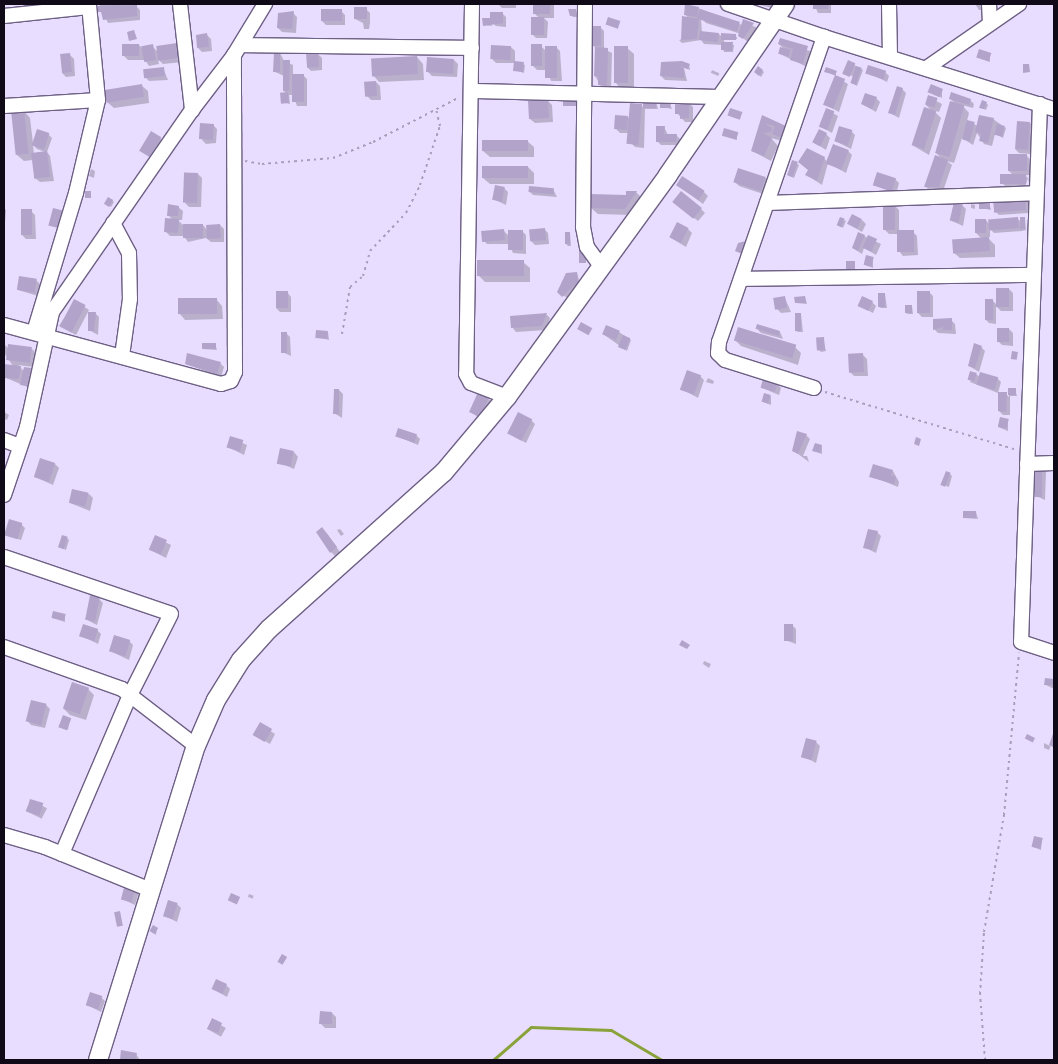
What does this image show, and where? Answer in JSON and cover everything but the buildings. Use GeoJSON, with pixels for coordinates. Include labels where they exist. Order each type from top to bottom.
{"type":"FeatureCollection","features":[{"type":"Feature","properties":{"kind":"main road"},"geometry":{"type":"LineString","coordinates":[[98,1060],[196,746],[216,700],[241,660],[269,629],[444,472],[507,397],[722,97],[785,4]]}},
{"type":"Feature","properties":{"kind":"street"},"geometry":{"type":"LineString","coordinates":[[180,4],[192,110]]}},
{"type":"Feature","properties":{"kind":"street"},"geometry":{"type":"LineString","coordinates":[[39,334],[64,291],[192,110],[238,50],[264,4]]}},
{"type":"Feature","properties":{"kind":"street"},"geometry":{"type":"LineString","coordinates":[[472,4],[466,374],[471,383],[507,397]]}},
{"type":"Feature","properties":{"kind":"street"},"geometry":{"type":"LineString","coordinates":[[585,4],[582,93],[584,238],[601,266]]}},
{"type":"Feature","properties":{"kind":"street"},"geometry":{"type":"LineString","coordinates":[[728,4],[824,37],[928,67],[1054,108]]}},
{"type":"Feature","properties":{"kind":"street"},"geometry":{"type":"LineString","coordinates":[[889,4],[890,57]]}},
{"type":"Feature","properties":{"kind":"street"},"geometry":{"type":"LineString","coordinates":[[989,4],[990,23]]}},
{"type":"Feature","properties":{"kind":"street"},"geometry":{"type":"LineString","coordinates":[[928,67],[1019,4]]}},
{"type":"Feature","properties":{"kind":"street"},"geometry":{"type":"LineString","coordinates":[[4,16],[89,5],[98,100],[39,334],[20,446],[4,495]]}},
{"type":"Feature","properties":{"kind":"street"},"geometry":{"type":"LineString","coordinates":[[814,388],[725,360],[718,353],[719,342],[824,37]]}},
{"type":"Feature","properties":{"kind":"street"},"geometry":{"type":"LineString","coordinates":[[238,50],[472,48]]}},
{"type":"Feature","properties":{"kind":"street"},"geometry":{"type":"LineString","coordinates":[[4,326],[221,384],[231,381],[236,372],[238,50]]}},
{"type":"Feature","properties":{"kind":"street"},"geometry":{"type":"LineString","coordinates":[[472,91],[722,97]]}},
{"type":"Feature","properties":{"kind":"street"},"geometry":{"type":"LineString","coordinates":[[4,106],[98,100]]}},
{"type":"Feature","properties":{"kind":"street"},"geometry":{"type":"LineString","coordinates":[[1040,104],[1021,642],[1054,653]]}},
{"type":"Feature","properties":{"kind":"street"},"geometry":{"type":"LineString","coordinates":[[767,203],[1036,193]]}},
{"type":"Feature","properties":{"kind":"street"},"geometry":{"type":"LineString","coordinates":[[113,223],[129,253],[130,299],[122,356]]}},
{"type":"Feature","properties":{"kind":"street"},"geometry":{"type":"LineString","coordinates":[[741,279],[1034,275]]}},
{"type":"Feature","properties":{"kind":"street"},"geometry":{"type":"LineString","coordinates":[[4,440],[20,446]]}},
{"type":"Feature","properties":{"kind":"street"},"geometry":{"type":"LineString","coordinates":[[1027,458],[1054,463]]}},
{"type":"Feature","properties":{"kind":"street"},"geometry":{"type":"LineString","coordinates":[[4,557],[171,614],[130,695],[62,854]]}},
{"type":"Feature","properties":{"kind":"street"},"geometry":{"type":"LineString","coordinates":[[4,647],[85,674],[130,695],[196,746]]}},
{"type":"Feature","properties":{"kind":"street"},"geometry":{"type":"LineString","coordinates":[[4,834],[62,854],[151,890]]}},
{"type":"Feature","properties":{"kind":"path"},"geometry":{"type":"LineString","coordinates":[[236,159],[262,164],[333,158],[472,91]]}},
{"type":"Feature","properties":{"kind":"path"},"geometry":{"type":"LineString","coordinates":[[342,334],[350,287],[363,276],[370,251],[406,213],[420,185],[440,126],[436,109]]}},
{"type":"Feature","properties":{"kind":"path"},"geometry":{"type":"LineString","coordinates":[[814,388],[1027,458]]}},
{"type":"Feature","properties":{"kind":"path"},"geometry":{"type":"LineString","coordinates":[[985,1060],[980,994],[984,932],[1004,815],[1013,693],[1021,642]]}},
{"type":"Feature","properties":{"kind":"waterway"},"geometry":{"type":"LineString","coordinates":[[493,1060],[531,1027],[611,1030],[662,1060]]}}]}
